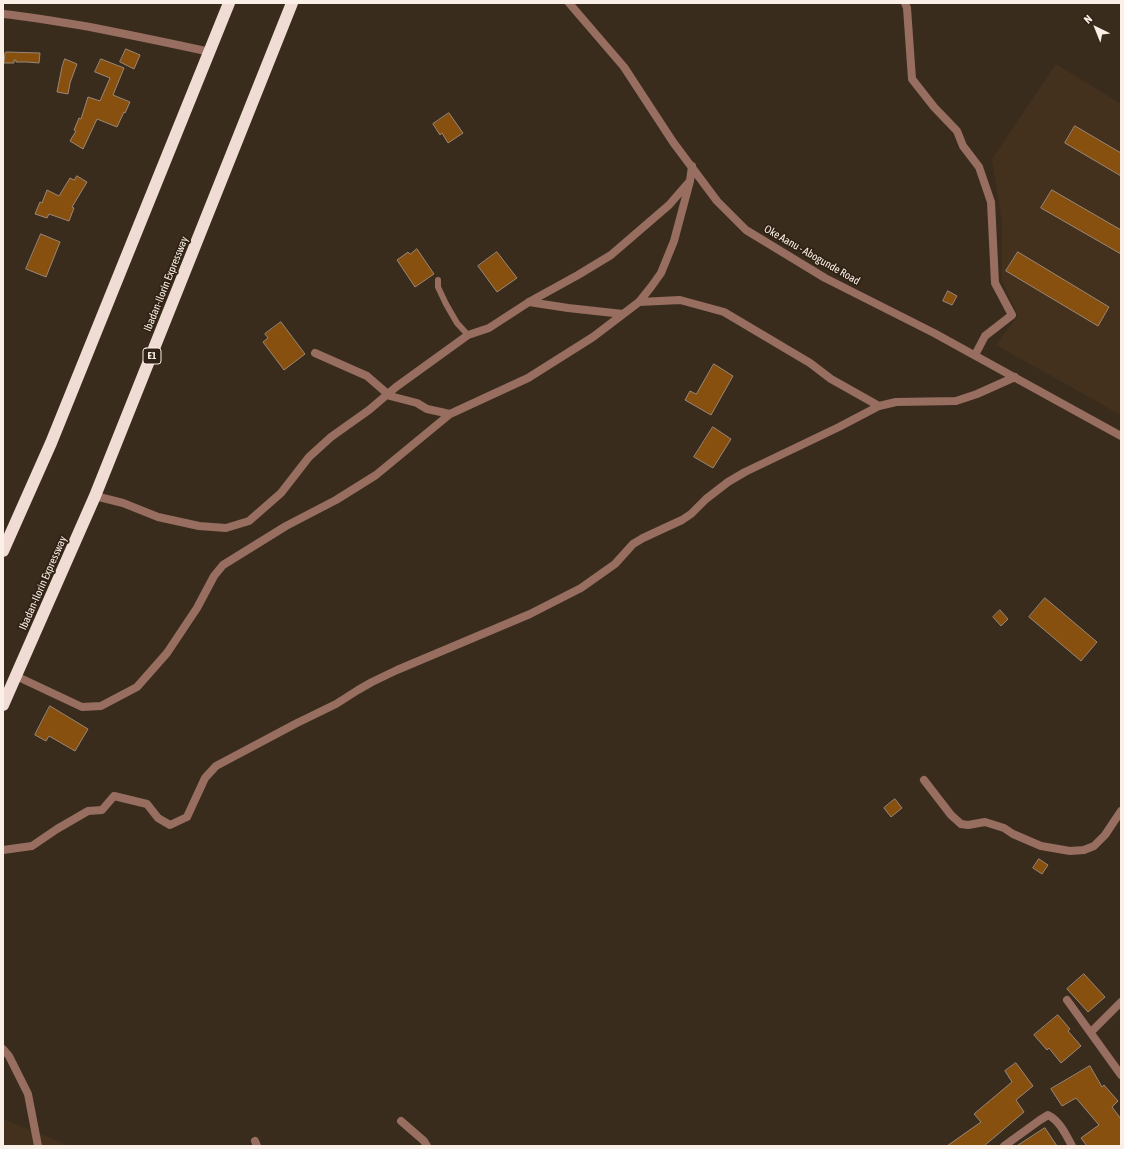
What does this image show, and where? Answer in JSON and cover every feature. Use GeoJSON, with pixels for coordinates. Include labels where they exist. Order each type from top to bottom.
{"type":"FeatureCollection","features":[{"type":"Feature","properties":{"kind":"highway"},"geometry":{"type":"LineString","coordinates":[[3,551],[51,443],[229,3]]}},
{"type":"Feature","properties":{"kind":"highway","name":"Ibadan-Ilorin Expressway"},"geometry":{"type":"LineString","coordinates":[[3,705],[96,496],[292,3]]}},
{"type":"Feature","properties":{"kind":"street","name":"Oke Aanu - Abogunde Road"},"geometry":{"type":"LineString","coordinates":[[569,3],[624,67],[673,142],[717,201],[746,230],[825,278],[934,334],[1121,436]]}},
{"type":"Feature","properties":{"kind":"street"},"geometry":{"type":"LineString","coordinates":[[905,3],[908,8],[912,79],[934,107],[957,131],[963,146],[979,167],[991,202],[995,283],[1012,315],[985,336],[974,356]]}},
{"type":"Feature","properties":{"kind":"street"},"geometry":{"type":"LineString","coordinates":[[3,14],[150,38],[210,52]]}},
{"type":"Feature","properties":{"kind":"street"},"geometry":{"type":"LineString","coordinates":[[16,676],[82,707],[101,706],[137,687],[167,653],[197,608],[214,576],[222,565],[286,526],[336,500],[376,474],[450,414],[528,378],[593,338],[639,302],[662,272],[674,241],[690,181],[692,166]]}},
{"type":"Feature","properties":{"kind":"street"},"geometry":{"type":"LineString","coordinates":[[96,496],[123,503],[158,517],[199,526],[226,528],[250,521],[281,493],[309,457],[330,437],[369,410],[388,394],[468,335],[489,328],[529,302],[611,255],[669,205],[690,181]]}},
{"type":"Feature","properties":{"kind":"street"},"geometry":{"type":"LineString","coordinates":[[639,302],[680,300],[724,312],[810,363],[831,379],[879,406]]}},
{"type":"Feature","properties":{"kind":"street"},"geometry":{"type":"LineString","coordinates":[[529,302],[624,314]]}},
{"type":"Feature","properties":{"kind":"street"},"geometry":{"type":"LineString","coordinates":[[315,353],[367,376],[388,394],[417,403],[427,409],[450,414]]}},
{"type":"Feature","properties":{"kind":"street"},"geometry":{"type":"LineString","coordinates":[[3,850],[32,846],[88,811],[102,810],[114,796],[147,804],[158,818],[170,825],[187,817],[205,778],[216,766],[336,704],[372,682],[530,614],[581,588],[616,564],[633,544],[682,520],[728,482],[745,472],[879,406],[896,402],[956,401],[1015,378]]}},
{"type":"Feature","properties":{"kind":"street"},"geometry":{"type":"LineString","coordinates":[[924,780],[951,815],[961,824],[968,825],[985,822],[1004,828],[1013,834],[1041,846],[1070,851],[1084,850],[1094,846],[1106,835],[1121,810]]}},
{"type":"Feature","properties":{"kind":"street"},"geometry":{"type":"LineString","coordinates":[[1067,1000],[1121,1075]]}},
{"type":"Feature","properties":{"kind":"street"},"geometry":{"type":"LineString","coordinates":[[1091,1032],[1121,1002]]}},
{"type":"Feature","properties":{"kind":"street"},"geometry":{"type":"LineString","coordinates":[[3,1049],[9,1056],[28,1094],[38,1146]]}},
{"type":"Feature","properties":{"kind":"street"},"geometry":{"type":"LineString","coordinates":[[1004,1146],[1040,1120],[1048,1116],[1054,1118],[1058,1123],[1072,1146]]}},
{"type":"Feature","properties":{"kind":"street"},"geometry":{"type":"LineString","coordinates":[[401,1121],[424,1141],[427,1146]]}},
{"type":"Feature","properties":{"kind":"lane"},"geometry":{"type":"LineString","coordinates":[[438,280],[438,287],[446,304],[458,323],[468,335]]}},
{"type":"Feature","properties":{"kind":"shaded area"},"geometry":{"type":"Polygon","coordinates":[[[1056,64],[1121,104],[1121,415],[996,345],[1018,316],[1002,281],[1002,223],[992,159],[1056,64]]]}},
{"type":"Feature","properties":{"kind":"shaded area"},"geometry":{"type":"Polygon","coordinates":[[[3,1119],[70,1146],[3,1146],[3,1119]]]}},
{"type":"Feature","properties":{"kind":"building"},"geometry":{"type":"Polygon","coordinates":[[[126,49],[140,55],[134,69],[120,62],[126,49]]]}},
{"type":"Feature","properties":{"kind":"building"},"geometry":{"type":"Polygon","coordinates":[[[6,52],[40,53],[39,63],[16,62],[16,60],[14,60],[14,63],[4,63],[6,52]]]}},
{"type":"Feature","properties":{"kind":"building"},"geometry":{"type":"Polygon","coordinates":[[[65,59],[77,64],[70,83],[68,94],[57,92],[65,59]]]}},
{"type":"Feature","properties":{"kind":"building"},"geometry":{"type":"Polygon","coordinates":[[[101,59],[124,68],[113,95],[130,102],[117,127],[97,119],[83,149],[70,141],[76,131],[74,130],[79,118],[81,119],[88,97],[100,101],[110,78],[95,72],[101,59]]]}},
{"type":"Feature","properties":{"kind":"building"},"geometry":{"type":"Polygon","coordinates":[[[449,113],[463,133],[448,143],[442,133],[440,135],[433,124],[449,113]]]}},
{"type":"Feature","properties":{"kind":"building"},"geometry":{"type":"Polygon","coordinates":[[[1075,126],[1121,153],[1121,176],[1065,143],[1075,126]]]}},
{"type":"Feature","properties":{"kind":"building"},"geometry":{"type":"Polygon","coordinates":[[[77,176],[87,182],[72,207],[74,208],[69,221],[49,214],[47,218],[35,214],[40,202],[42,203],[47,190],[59,196],[70,178],[74,180],[77,176]]]}},
{"type":"Feature","properties":{"kind":"building"},"geometry":{"type":"Polygon","coordinates":[[[1052,190],[1121,230],[1121,254],[1041,208],[1052,190]]]}},
{"type":"Feature","properties":{"kind":"building"},"geometry":{"type":"Polygon","coordinates":[[[41,234],[60,242],[46,277],[26,269],[41,234]]]}},
{"type":"Feature","properties":{"kind":"building"},"geometry":{"type":"Polygon","coordinates":[[[417,249],[434,274],[415,287],[397,260],[408,252],[410,254],[417,249]]]}},
{"type":"Feature","properties":{"kind":"building"},"geometry":{"type":"Polygon","coordinates":[[[497,252],[517,278],[497,292],[478,266],[497,252]]]}},
{"type":"Feature","properties":{"kind":"building"},"geometry":{"type":"Polygon","coordinates":[[[1018,252],[1109,307],[1098,326],[1006,271],[1018,252]]]}},
{"type":"Feature","properties":{"kind":"building"},"geometry":{"type":"Polygon","coordinates":[[[948,291],[957,296],[952,305],[943,301],[948,291]]]}},
{"type":"Feature","properties":{"kind":"building"},"geometry":{"type":"Polygon","coordinates":[[[281,322],[305,354],[284,370],[263,342],[268,338],[265,334],[281,322]]]}},
{"type":"Feature","properties":{"kind":"building"},"geometry":{"type":"Polygon","coordinates":[[[714,364],[733,376],[711,415],[685,400],[690,391],[696,394],[714,364]]]}},
{"type":"Feature","properties":{"kind":"building"},"geometry":{"type":"Polygon","coordinates":[[[713,427],[731,439],[713,468],[694,457],[713,427]]]}},
{"type":"Feature","properties":{"kind":"building"},"geometry":{"type":"Polygon","coordinates":[[[1045,598],[1097,642],[1081,661],[1029,617],[1045,598]]]}},
{"type":"Feature","properties":{"kind":"building"},"geometry":{"type":"Polygon","coordinates":[[[1000,610],[1008,619],[1001,626],[993,617],[1000,610]]]}},
{"type":"Feature","properties":{"kind":"building"},"geometry":{"type":"Polygon","coordinates":[[[50,706],[88,729],[75,751],[49,736],[46,741],[35,735],[50,706]]]}},
{"type":"Feature","properties":{"kind":"building"},"geometry":{"type":"Polygon","coordinates":[[[895,799],[902,808],[891,817],[884,808],[895,799]]]}},
{"type":"Feature","properties":{"kind":"building"},"geometry":{"type":"Polygon","coordinates":[[[1039,859],[1048,865],[1042,874],[1033,868],[1039,859]]]}},
{"type":"Feature","properties":{"kind":"building"},"geometry":{"type":"Polygon","coordinates":[[[1084,974],[1105,997],[1088,1012],[1067,989],[1084,974]]]}},
{"type":"Feature","properties":{"kind":"building"},"geometry":{"type":"Polygon","coordinates":[[[1058,1015],[1070,1029],[1068,1031],[1081,1046],[1061,1063],[1049,1048],[1047,1050],[1034,1035],[1058,1015]]]}},
{"type":"Feature","properties":{"kind":"building"},"geometry":{"type":"Polygon","coordinates":[[[1016,1063],[1033,1086],[1016,1100],[1024,1112],[984,1146],[947,1146],[981,1122],[974,1114],[1012,1082],[1005,1071],[1016,1063]]]}},
{"type":"Feature","properties":{"kind":"building"},"geometry":{"type":"Polygon","coordinates":[[[1090,1066],[1102,1087],[1104,1085],[1118,1101],[1112,1107],[1121,1119],[1121,1146],[1087,1146],[1081,1138],[1099,1125],[1076,1098],[1062,1106],[1051,1089],[1090,1066]]]}},
{"type":"Feature","properties":{"kind":"building"},"geometry":{"type":"Polygon","coordinates":[[[1045,1128],[1057,1146],[1017,1146],[1045,1128]]]}}]}
